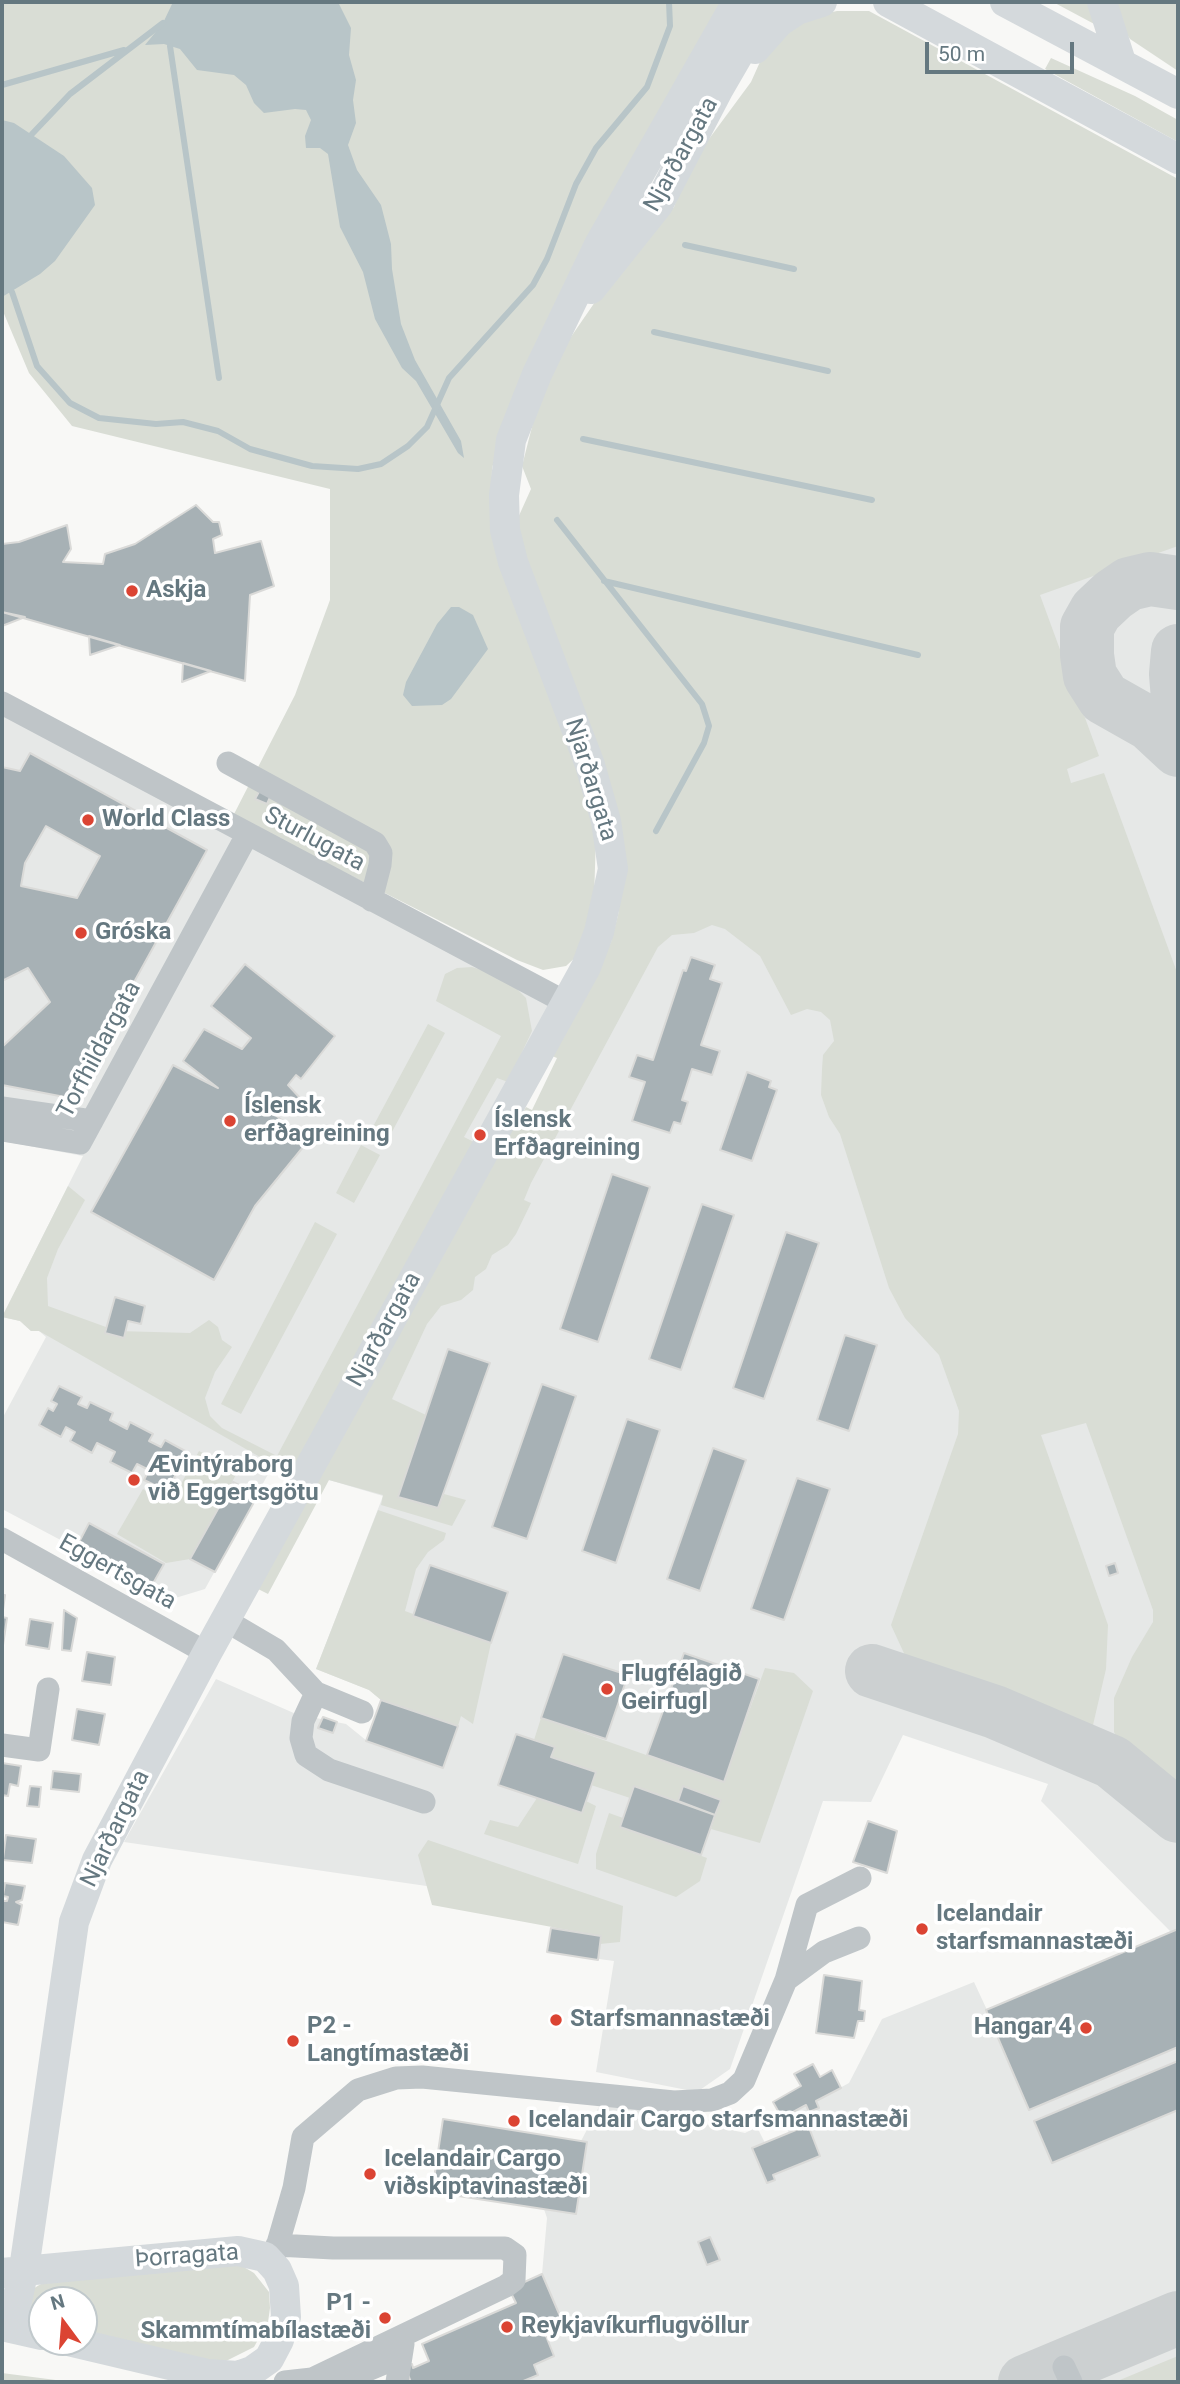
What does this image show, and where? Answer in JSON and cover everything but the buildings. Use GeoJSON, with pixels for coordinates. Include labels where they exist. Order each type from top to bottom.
{"type":"FeatureCollection","features":[{"type":"Feature","properties":{"kind":"main road","name":"Njarðargata"},"geometry":{"type":"LineString","coordinates":[[6,2327],[13,2271],[74,1922],[97,1860],[206,1653],[586,967],[599,932],[613,869],[610,848],[590,765],[513,562],[505,530],[504,495],[511,440],[599,245],[737,2]]}},
{"type":"Feature","properties":{"kind":"main road","name":"Njarðargata"},"geometry":{"type":"LineString","coordinates":[[557,334],[657,205],[718,90],[769,2]]}},
{"type":"Feature","properties":{"kind":"main road"},"geometry":{"type":"LineString","coordinates":[[718,90],[742,68],[761,40],[779,22],[797,10],[822,2]]}},
{"type":"Feature","properties":{"kind":"main road"},"geometry":{"type":"LineString","coordinates":[[888,2],[1178,159]]}},
{"type":"Feature","properties":{"kind":"main road"},"geometry":{"type":"LineString","coordinates":[[1005,2],[1178,94]]}},
{"type":"Feature","properties":{"kind":"main road"},"geometry":{"type":"LineString","coordinates":[[1102,2],[1121,62]]}},
{"type":"Feature","properties":{"kind":"main road","name":"Þorragata"},"geometry":{"type":"LineString","coordinates":[[13,2271],[238,2251],[265,2258],[275,2254],[284,2286],[286,2317],[269,2359],[239,2376]]}},
{"type":"Feature","properties":{"kind":"main road"},"geometry":{"type":"LineString","coordinates":[[6,2327],[28,2332]]}},
{"type":"Feature","properties":{"kind":"main road"},"geometry":{"type":"LineString","coordinates":[[98,2348],[208,2374],[239,2376]]}},
{"type":"Feature","properties":{"kind":"street","name":"Sturlugata"},"geometry":{"type":"LineString","coordinates":[[2,703],[565,1002]]}},
{"type":"Feature","properties":{"kind":"street"},"geometry":{"type":"LineString","coordinates":[[228,763],[375,843],[381,853],[372,900]]}},
{"type":"Feature","properties":{"kind":"street","name":"Torfhildargata"},"geometry":{"type":"LineString","coordinates":[[2,1130],[80,1143],[247,835]]}},
{"type":"Feature","properties":{"kind":"street"},"geometry":{"type":"LineString","coordinates":[[2,1108],[92,1121]]}},
{"type":"Feature","properties":{"kind":"street","name":"Eggertsgata"},"geometry":{"type":"LineString","coordinates":[[2,1539],[206,1653]]}},
{"type":"Feature","properties":{"kind":"street"},"geometry":{"type":"LineString","coordinates":[[225,1620],[276,1650],[316,1693],[362,1712]]}},
{"type":"Feature","properties":{"kind":"street"},"geometry":{"type":"LineString","coordinates":[[2,1745],[39,1750],[48,1689]]}},
{"type":"Feature","properties":{"kind":"street"},"geometry":{"type":"LineString","coordinates":[[316,1693],[303,1721],[301,1738],[306,1755],[316,1765],[424,1802]]}},
{"type":"Feature","properties":{"kind":"street"},"geometry":{"type":"LineString","coordinates":[[285,2382],[334,2377],[403,2345],[512,2283],[515,2276],[513,2251],[505,2248],[333,2248],[275,2254],[294,2188],[303,2137],[367,2085],[396,2077],[422,2077],[694,2104],[730,2093],[744,2080],[786,1980],[807,1905],[817,1897],[860,1878]]}},
{"type":"Feature","properties":{"kind":"street"},"geometry":{"type":"LineString","coordinates":[[786,1980],[824,1952],[859,1938]]}},
{"type":"Feature","properties":{"kind":"street"},"geometry":{"type":"LineString","coordinates":[[397,2382],[403,2345]]}},
{"type":"Feature","properties":{"kind":"street"},"geometry":{"type":"LineString","coordinates":[[239,2376],[275,2382]]}},
{"type":"Feature","properties":{"kind":"shaded area"},"geometry":{"type":"Polygon","coordinates":[[[2,2],[724,2],[501,431],[492,469],[491,525],[591,802],[596,834],[594,900],[578,955],[566,966],[543,970],[517,960],[233,816],[295,695],[330,600],[330,489],[72,426],[29,373],[2,309],[2,2]]]}},
{"type":"Feature","properties":{"kind":"shaded area"},"geometry":{"type":"Polygon","coordinates":[[[173,2],[338,2],[351,28],[349,55],[356,80],[353,100],[356,123],[348,145],[357,170],[381,205],[391,244],[392,269],[401,324],[415,360],[461,441],[464,458],[458,453],[416,381],[402,368],[375,319],[363,272],[340,227],[328,154],[320,148],[306,148],[305,136],[311,120],[306,110],[264,113],[254,103],[246,85],[234,75],[197,70],[180,49],[164,44],[145,45],[163,23],[173,2]]]}},
{"type":"Feature","properties":{"kind":"shaded area"},"geometry":{"type":"Polygon","coordinates":[[[1053,2],[1093,2],[1098,26],[1053,2]]]}},
{"type":"Feature","properties":{"kind":"shaded area"},"geometry":{"type":"Polygon","coordinates":[[[1110,2],[1178,2],[1178,71],[1130,39],[1112,12],[1110,2]]]}},
{"type":"Feature","properties":{"kind":"shaded area"},"geometry":{"type":"Polygon","coordinates":[[[837,11],[869,11],[1178,179],[1178,546],[1040,595],[1099,756],[1067,769],[1071,783],[1104,773],[1178,975],[1178,1790],[1120,1744],[1114,1732],[1114,1698],[1132,1657],[1153,1622],[1153,1610],[1086,1423],[1041,1435],[1108,1625],[1106,1669],[1093,1725],[909,1664],[891,1625],[958,1434],[959,1411],[939,1355],[905,1318],[889,1288],[840,1134],[829,1117],[821,1095],[823,1055],[834,1041],[830,1020],[821,1012],[807,1009],[791,1015],[760,956],[725,929],[712,925],[694,933],[672,935],[658,947],[531,1183],[524,1200],[531,1203],[516,1234],[508,1245],[492,1255],[486,1269],[475,1277],[473,1290],[461,1300],[441,1306],[427,1324],[392,1399],[426,1415],[438,1508],[444,1494],[466,1500],[452,1526],[381,1505],[383,1495],[329,1480],[268,1594],[256,1588],[493,1161],[526,1107],[532,1110],[557,1058],[552,1056],[611,942],[618,915],[624,875],[526,563],[517,520],[531,489],[522,466],[534,419],[555,360],[595,302],[674,207],[689,166],[751,82],[768,44],[800,19],[837,11]]]}},
{"type":"Feature","properties":{"kind":"shaded area"},"geometry":{"type":"Polygon","coordinates":[[[1051,58],[1135,96],[1178,120],[1178,142],[1045,69],[1051,58]]]}},
{"type":"Feature","properties":{"kind":"shaded area"},"geometry":{"type":"Polygon","coordinates":[[[2,120],[14,123],[64,156],[92,188],[95,205],[55,261],[40,274],[2,297],[2,120]]]}},
{"type":"Feature","properties":{"kind":"shaded area","name":"Reykjavíkurflugvöllur"},"geometry":{"type":"Polygon","coordinates":[[[1178,233],[1178,2382],[411,2382],[405,2367],[412,2364],[414,2368],[429,2361],[422,2344],[515,2303],[509,2289],[542,2274],[547,2218],[544,2209],[432,2192],[443,2119],[581,2141],[602,2101],[745,2133],[757,2127],[765,2143],[789,2133],[782,2118],[806,2105],[809,2112],[819,2108],[816,2101],[849,2083],[882,2019],[974,1982],[987,2010],[1171,1932],[1041,1801],[1048,1784],[903,1735],[871,1802],[823,1801],[730,2069],[697,2092],[596,2072],[614,1961],[547,1952],[557,1905],[124,1842],[216,1679],[296,1714],[346,1724],[367,1741],[381,1700],[369,1690],[316,1669],[383,1496],[329,1480],[592,1008],[1178,233]]]}},
{"type":"Feature","properties":{"kind":"shaded area"},"geometry":{"type":"Polygon","coordinates":[[[451,607],[459,607],[473,615],[488,649],[451,699],[442,705],[412,706],[403,695],[406,682],[437,624],[451,607]]]}},
{"type":"Feature","properties":{"kind":"shaded area"},"geometry":{"type":"Polygon","coordinates":[[[2,709],[558,1005],[296,1480],[272,1467],[205,1589],[172,1599],[2,1509],[2,1419],[46,1337],[39,1331],[31,1331],[20,1321],[2,1317],[83,1156],[2,1141],[2,709]]]}},
{"type":"Feature","properties":{"kind":"shaded area"},"geometry":{"type":"Polygon","coordinates":[[[472,967],[505,977],[526,998],[532,1031],[508,1082],[497,1078],[464,1137],[476,1143],[295,1477],[39,1331],[31,1331],[20,1321],[2,1317],[68,1186],[85,1200],[58,1249],[47,1278],[48,1306],[117,1331],[190,1333],[209,1320],[218,1327],[222,1340],[232,1347],[215,1372],[205,1398],[210,1416],[222,1428],[277,1456],[501,1036],[436,1001],[445,974],[457,968],[472,967]]]}},
{"type":"Feature","properties":{"kind":"shaded area"},"geometry":{"type":"Polygon","coordinates":[[[428,1024],[445,1033],[386,1143],[369,1134],[428,1024]]]}},
{"type":"Feature","properties":{"kind":"shaded area"},"geometry":{"type":"Polygon","coordinates":[[[361,1145],[380,1155],[354,1203],[336,1193],[361,1145]]]}},
{"type":"Feature","properties":{"kind":"shaded area"},"geometry":{"type":"Polygon","coordinates":[[[315,1222],[337,1234],[241,1414],[221,1404],[315,1222]]]}},
{"type":"Feature","properties":{"kind":"shaded area"},"geometry":{"type":"Polygon","coordinates":[[[199,1451],[238,1471],[190,1559],[166,1563],[117,1534],[143,1489],[170,1504],[199,1451]]]}},
{"type":"Feature","properties":{"kind":"shaded area"},"geometry":{"type":"Polygon","coordinates":[[[378,1510],[446,1533],[444,1540],[428,1552],[416,1569],[405,1611],[491,1643],[473,1724],[461,1716],[458,1726],[381,1700],[369,1690],[316,1669],[378,1510]]]}},
{"type":"Feature","properties":{"kind":"shaded area"},"geometry":{"type":"Polygon","coordinates":[[[765,1668],[794,1673],[813,1691],[760,1843],[711,1829],[720,1800],[683,1787],[678,1801],[635,1786],[630,1798],[591,1785],[595,1772],[551,1757],[554,1747],[534,1740],[541,1718],[723,1782],[765,1668]]]}},
{"type":"Feature","properties":{"kind":"shaded area"},"geometry":{"type":"Polygon","coordinates":[[[537,1798],[581,1813],[586,1801],[596,1806],[578,1864],[484,1834],[490,1820],[518,1827],[537,1798]]]}},
{"type":"Feature","properties":{"kind":"shaded area"},"geometry":{"type":"Polygon","coordinates":[[[609,1813],[623,1818],[620,1827],[707,1858],[700,1881],[676,1897],[596,1869],[596,1854],[609,1813]]]}},
{"type":"Feature","properties":{"kind":"shaded area"},"geometry":{"type":"Polygon","coordinates":[[[428,1840],[623,1906],[620,1942],[600,1944],[601,1936],[432,1905],[418,1855],[428,1840]]]}},
{"type":"Feature","properties":{"kind":"shaded area"},"geometry":{"type":"Polygon","coordinates":[[[237,2263],[254,2273],[269,2292],[270,2308],[268,2322],[254,2347],[220,2364],[98,2337],[98,2286],[38,2286],[237,2263]]]}},
{"type":"Feature","properties":{"kind":"shaded area"},"geometry":{"type":"Polygon","coordinates":[[[1178,2356],[1178,2382],[1115,2382],[1156,2365],[1178,2356]]]}},
{"type":"Feature","properties":{"kind":"shaded area"},"geometry":{"type":"Polygon","coordinates":[[[2,2373],[71,2382],[2,2382],[2,2373]]]}},
{"type":"Feature","properties":{"kind":"waterway"},"geometry":{"type":"LineString","coordinates":[[12,292],[37,366],[70,403],[99,418],[156,424],[183,422],[218,431],[250,449],[312,466],[358,469],[381,464],[408,446],[427,427],[449,378],[533,285],[547,259],[576,184],[596,148],[647,87],[670,26],[669,2]]}},
{"type":"Feature","properties":{"kind":"waterway"},"geometry":{"type":"LineString","coordinates":[[32,134],[70,94],[163,23]]}},
{"type":"Feature","properties":{"kind":"waterway"},"geometry":{"type":"LineString","coordinates":[[170,46],[219,378]]}},
{"type":"Feature","properties":{"kind":"waterway"},"geometry":{"type":"LineString","coordinates":[[2,85],[124,50]]}},
{"type":"Feature","properties":{"kind":"waterway"},"geometry":{"type":"LineString","coordinates":[[685,245],[794,269]]}},
{"type":"Feature","properties":{"kind":"waterway"},"geometry":{"type":"LineString","coordinates":[[654,332],[828,371]]}},
{"type":"Feature","properties":{"kind":"waterway"},"geometry":{"type":"LineString","coordinates":[[583,439],[872,500]]}},
{"type":"Feature","properties":{"kind":"waterway"},"geometry":{"type":"LineString","coordinates":[[557,520],[702,704],[709,726],[704,743],[656,831]]}},
{"type":"Feature","properties":{"kind":"waterway"},"geometry":{"type":"LineString","coordinates":[[604,581],[918,655]]}},
{"type":"Feature","properties":{"kind":"taxiway"},"geometry":{"type":"LineString","coordinates":[[1178,583],[1150,579],[1129,584],[1096,611],[1087,627],[1090,676],[1104,698],[1150,724],[1178,750]]}},
{"type":"Feature","properties":{"kind":"taxiway"},"geometry":{"type":"LineString","coordinates":[[1178,651],[1178,699]]}},
{"type":"Feature","properties":{"kind":"taxiway"},"geometry":{"type":"LineString","coordinates":[[872,1671],[995,1712],[1112,1762],[1178,1816]]}},
{"type":"Feature","properties":{"kind":"taxiway"},"geometry":{"type":"LineString","coordinates":[[1025,2382],[1178,2318]]}},
{"type":"Feature","properties":{"kind":"place","name":"Askja"},"geometry":{"type":"Point","coordinates":[132,591]}},
{"type":"Feature","properties":{"kind":"place","name":"World Class"},"geometry":{"type":"Point","coordinates":[88,820]}},
{"type":"Feature","properties":{"kind":"place","name":"Gróska"},"geometry":{"type":"Point","coordinates":[81,933]}},
{"type":"Feature","properties":{"kind":"place","name":"Íslensk erfðagreining"},"geometry":{"type":"Point","coordinates":[230,1121]}},
{"type":"Feature","properties":{"kind":"place","name":"Íslensk Erfðagreining"},"geometry":{"type":"Point","coordinates":[480,1135]}},
{"type":"Feature","properties":{"kind":"place","name":"Ævintýraborg við Eggertsgötu"},"geometry":{"type":"Point","coordinates":[134,1480]}},
{"type":"Feature","properties":{"kind":"place","name":"Flugfélagið Geirfugl"},"geometry":{"type":"Point","coordinates":[607,1689]}},
{"type":"Feature","properties":{"kind":"place","name":"Icelandair starfsmannastæði"},"geometry":{"type":"Point","coordinates":[922,1929]}},
{"type":"Feature","properties":{"kind":"place","name":"Starfsmannastæði"},"geometry":{"type":"Point","coordinates":[556,2020]}},
{"type":"Feature","properties":{"kind":"place","name":"Hangar 4"},"geometry":{"type":"Point","coordinates":[1086,2028]}},
{"type":"Feature","properties":{"kind":"place","name":"P2 - Langtímastæði"},"geometry":{"type":"Point","coordinates":[293,2041]}},
{"type":"Feature","properties":{"kind":"place","name":"Icelandair Cargo starfsmannastæði"},"geometry":{"type":"Point","coordinates":[514,2121]}},
{"type":"Feature","properties":{"kind":"place","name":"Icelandair Cargo viðskiptavinastæði"},"geometry":{"type":"Point","coordinates":[370,2174]}},
{"type":"Feature","properties":{"kind":"place","name":"P1 - Skammtímabílastæði"},"geometry":{"type":"Point","coordinates":[385,2318]}},
{"type":"Feature","properties":{"kind":"place","name":"Reykjavíkurflugvöllur"},"geometry":{"type":"Point","coordinates":[507,2327]}}]}
